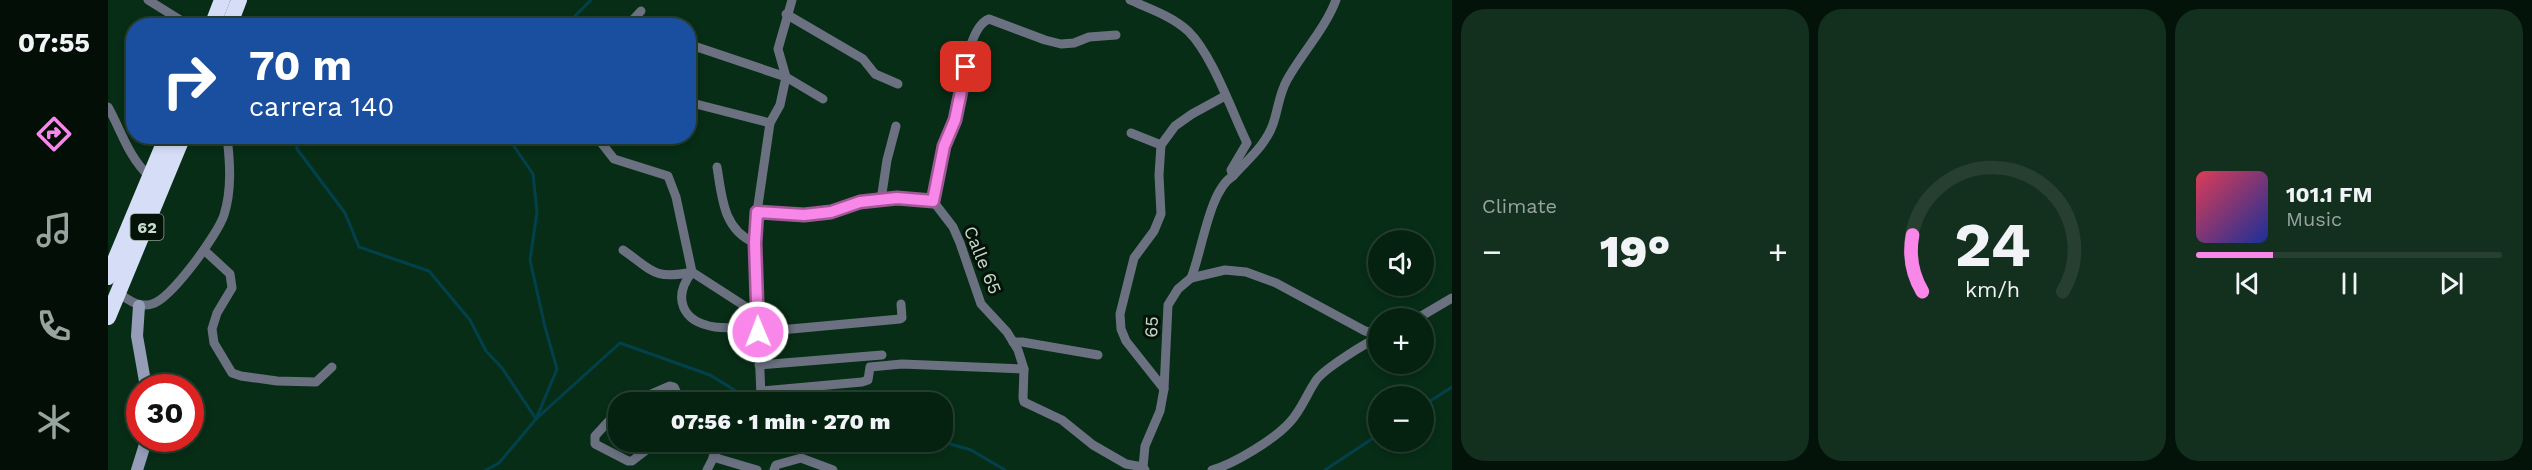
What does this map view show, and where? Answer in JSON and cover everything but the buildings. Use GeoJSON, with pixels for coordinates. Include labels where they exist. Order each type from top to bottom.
{"type":"FeatureCollection","features":[{"type":"Feature","properties":{"kind":"highway"},"geometry":{"type":"LineString","coordinates":[[215,18],[222,0]]}},
{"type":"Feature","properties":{"kind":"highway"},"geometry":{"type":"LineString","coordinates":[[232,18],[239,0]]}},
{"type":"Feature","properties":{"kind":"highway","name":"62"},"geometry":{"type":"LineString","coordinates":[[108,277],[163,144]]}},
{"type":"Feature","properties":{"kind":"highway","name":"62"},"geometry":{"type":"LineString","coordinates":[[108,317],[180,144]]}},
{"type":"Feature","properties":{"kind":"street"},"geometry":{"type":"LineString","coordinates":[[148,0],[177,18]]}},
{"type":"Feature","properties":{"kind":"street"},"geometry":{"type":"LineString","coordinates":[[760,392],[755,243],[757,212],[770,123],[780,105],[786,77],[778,49],[786,14],[792,0]]}},
{"type":"Feature","properties":{"kind":"street"},"geometry":{"type":"LineString","coordinates":[[1130,0],[1171,18],[1189,32],[1201,48],[1247,143],[1231,170],[1233,176]]}},
{"type":"Feature","properties":{"kind":"street"},"geometry":{"type":"LineString","coordinates":[[1191,278],[1217,196],[1226,180],[1233,176],[1265,141],[1273,124],[1276,106],[1286,80],[1319,31],[1336,0]]}},
{"type":"Feature","properties":{"kind":"street"},"geometry":{"type":"LineString","coordinates":[[634,18],[641,11]]}},
{"type":"Feature","properties":{"kind":"street"},"geometry":{"type":"LineString","coordinates":[[786,14],[863,59],[875,74],[898,84]]}},
{"type":"Feature","properties":{"kind":"street"},"geometry":{"type":"LineString","coordinates":[[757,212],[804,215],[831,212],[860,202],[897,198],[933,201],[944,146],[955,120],[976,30],[982,21],[989,19],[997,21],[1061,44],[1074,43],[1089,37],[1116,35]]}},
{"type":"Feature","properties":{"kind":"street"},"geometry":{"type":"LineString","coordinates":[[696,47],[786,77],[823,99]]}},
{"type":"Feature","properties":{"kind":"street"},"geometry":{"type":"LineString","coordinates":[[1164,389],[1126,341],[1121,330],[1120,314],[1134,258],[1154,231],[1161,214],[1159,176],[1161,144],[1175,126],[1191,114],[1225,96]]}},
{"type":"Feature","properties":{"kind":"street"},"geometry":{"type":"LineString","coordinates":[[696,104],[770,123]]}},
{"type":"Feature","properties":{"kind":"street"},"geometry":{"type":"LineString","coordinates":[[108,107],[128,151],[149,176]]}},
{"type":"Feature","properties":{"kind":"street"},"geometry":{"type":"LineString","coordinates":[[881,200],[887,160],[896,126]]}},
{"type":"Feature","properties":{"kind":"street"},"geometry":{"type":"LineString","coordinates":[[1131,133],[1161,144]]}},
{"type":"Feature","properties":{"kind":"street"},"geometry":{"type":"LineString","coordinates":[[118,293],[140,306],[153,304],[165,297],[204,250],[224,217],[229,192],[227,144]]}},
{"type":"Feature","properties":{"kind":"street"},"geometry":{"type":"LineString","coordinates":[[602,144],[614,159],[668,176],[676,197],[692,272],[682,291],[682,305],[686,313],[694,319],[714,327],[747,327],[758,332],[900,319],[902,318],[901,304]]}},
{"type":"Feature","properties":{"kind":"street"},"geometry":{"type":"LineString","coordinates":[[717,167],[724,210],[736,232],[755,243]]}},
{"type":"Feature","properties":{"kind":"street","name":"Calle 65"},"geometry":{"type":"LineString","coordinates":[[933,201],[953,227],[981,304],[1013,342],[1024,369],[1024,402],[1062,420],[1093,445],[1126,464],[1144,469]]}},
{"type":"Feature","properties":{"kind":"street"},"geometry":{"type":"LineString","coordinates":[[204,250],[230,274],[232,288],[217,313],[212,329],[214,343],[232,373],[277,381],[316,382],[332,367]]}},
{"type":"Feature","properties":{"kind":"street"},"geometry":{"type":"LineString","coordinates":[[623,250],[657,274],[666,277],[692,272],[757,314]]}},
{"type":"Feature","properties":{"kind":"street"},"geometry":{"type":"LineString","coordinates":[[1191,278],[1225,270],[1246,272],[1276,283],[1368,332]]}},
{"type":"Feature","properties":{"kind":"street","name":"65"},"geometry":{"type":"LineString","coordinates":[[1144,469],[1145,446],[1160,411],[1164,389],[1168,305],[1178,289],[1191,278]]}},
{"type":"Feature","properties":{"kind":"street"},"geometry":{"type":"LineString","coordinates":[[1434,309],[1452,298]]}},
{"type":"Feature","properties":{"kind":"street"},"geometry":{"type":"LineString","coordinates":[[140,306],[137,336],[144,374]]}},
{"type":"Feature","properties":{"kind":"street"},"geometry":{"type":"LineString","coordinates":[[1013,342],[1098,355]]}},
{"type":"Feature","properties":{"kind":"street"},"geometry":{"type":"LineString","coordinates":[[1212,470],[1226,466],[1276,435],[1302,406],[1318,378],[1368,342]]}},
{"type":"Feature","properties":{"kind":"street"},"geometry":{"type":"LineString","coordinates":[[759,365],[882,355]]}},
{"type":"Feature","properties":{"kind":"street"},"geometry":{"type":"LineString","coordinates":[[793,392],[867,381],[870,367],[945,365],[1024,369]]}},
{"type":"Feature","properties":{"kind":"street"},"geometry":{"type":"LineString","coordinates":[[656,392],[670,386],[674,387],[676,392]]}},
{"type":"Feature","properties":{"kind":"street"},"geometry":{"type":"LineString","coordinates":[[608,422],[595,436],[595,444],[608,451]]}},
{"type":"Feature","properties":{"kind":"street"},"geometry":{"type":"LineString","coordinates":[[138,470],[143,452]]}},
{"type":"Feature","properties":{"kind":"street"},"geometry":{"type":"LineString","coordinates":[[611,452],[628,461],[633,461],[644,452]]}},
{"type":"Feature","properties":{"kind":"street"},"geometry":{"type":"LineString","coordinates":[[707,470],[716,452]]}},
{"type":"Feature","properties":{"kind":"street"},"geometry":{"type":"LineString","coordinates":[[713,457],[757,470]]}},
{"type":"Feature","properties":{"kind":"street"},"geometry":{"type":"LineString","coordinates":[[774,470],[776,465],[801,458],[833,470]]}},
{"type":"Feature","properties":{"kind":"waterway"},"geometry":{"type":"LineString","coordinates":[[573,18],[591,0]]}},
{"type":"Feature","properties":{"kind":"waterway"},"geometry":{"type":"LineString","coordinates":[[297,144],[297,149],[345,213],[359,247],[429,271],[470,320],[486,351],[502,368],[536,419],[620,343],[710,375],[738,392]]}},
{"type":"Feature","properties":{"kind":"waterway"},"geometry":{"type":"LineString","coordinates":[[486,470],[499,463],[536,419],[557,369],[530,260],[537,212],[533,174],[512,144]]}},
{"type":"Feature","properties":{"kind":"waterway"},"geometry":{"type":"LineString","coordinates":[[1434,399],[1452,387]]}},
{"type":"Feature","properties":{"kind":"waterway"},"geometry":{"type":"LineString","coordinates":[[1325,470],[1368,442]]}},
{"type":"Feature","properties":{"kind":"waterway"},"geometry":{"type":"LineString","coordinates":[[953,445],[971,450],[1005,470]]}},
{"type":"Feature","properties":{"kind":"route"},"geometry":{"type":"LineString","coordinates":[[758,332],[755,243],[757,212],[804,215],[831,212],[860,202],[897,198],[933,201],[944,146],[955,120],[966,67]]}}]}
